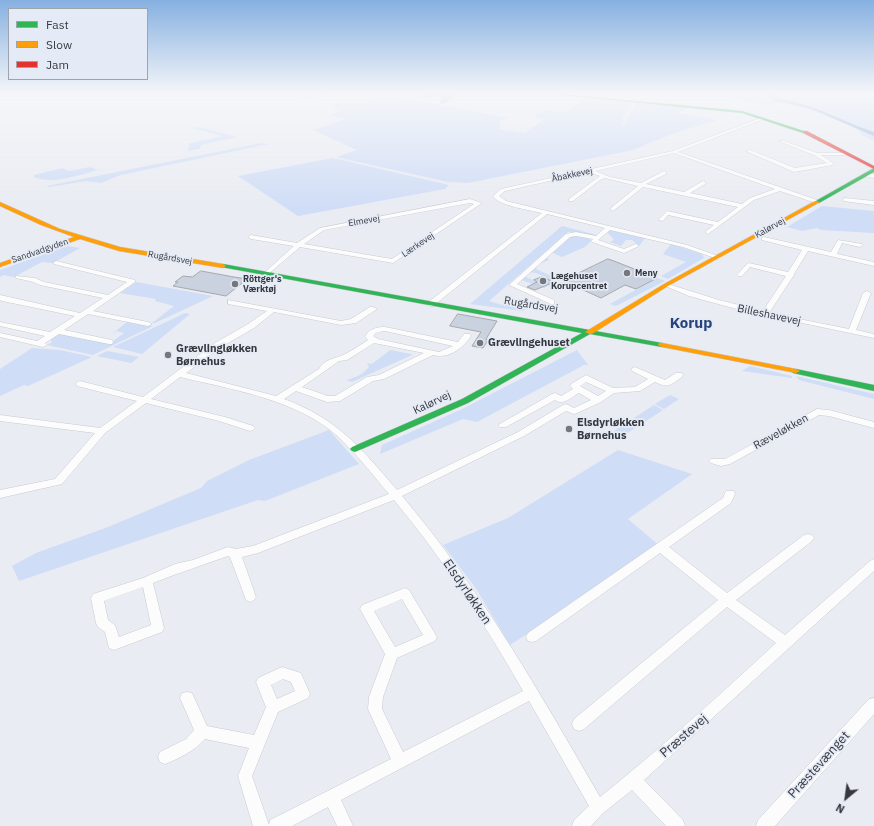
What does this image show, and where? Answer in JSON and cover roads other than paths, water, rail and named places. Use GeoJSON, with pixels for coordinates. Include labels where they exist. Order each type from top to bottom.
{"type":"FeatureCollection","features":[{"type":"Feature","properties":{"kind":"street","name":"Åbakkevej"},"geometry":{"type":"LineString","coordinates":[[718,257],[691,248],[502,201],[496,196],[503,190],[674,152],[728,132]]}},
{"type":"Feature","properties":{"kind":"street"},"geometry":{"type":"LineString","coordinates":[[804,132],[811,134],[872,172]]}},
{"type":"Feature","properties":{"kind":"street"},"geometry":{"type":"LineString","coordinates":[[748,150],[794,170],[831,164],[816,154],[784,142]]}},
{"type":"Feature","properties":{"kind":"street"},"geometry":{"type":"LineString","coordinates":[[674,152],[818,202]]}},
{"type":"Feature","properties":{"kind":"street"},"geometry":{"type":"LineString","coordinates":[[816,154],[844,154]]}},
{"type":"Feature","properties":{"kind":"street"},"geometry":{"type":"LineString","coordinates":[[590,171],[603,177],[744,206]]}},
{"type":"Feature","properties":{"kind":"street","name":"Kalørvej"},"geometry":{"type":"LineString","coordinates":[[355,449],[458,404],[516,373],[587,329],[617,314],[666,285],[872,172]]}},
{"type":"Feature","properties":{"kind":"street"},"geometry":{"type":"LineString","coordinates":[[614,209],[642,185],[652,178],[664,173]]}},
{"type":"Feature","properties":{"kind":"street"},"geometry":{"type":"LineString","coordinates":[[571,200],[598,179],[603,177]]}},
{"type":"Feature","properties":{"kind":"street"},"geometry":{"type":"LineString","coordinates":[[686,194],[703,183]]}},
{"type":"Feature","properties":{"kind":"street"},"geometry":{"type":"LineString","coordinates":[[708,232],[757,197],[780,190]]}},
{"type":"Feature","properties":{"kind":"street"},"geometry":{"type":"LineString","coordinates":[[845,200],[874,202]]}},
{"type":"Feature","properties":{"kind":"street","name":"Elmevej"},"geometry":{"type":"LineString","coordinates":[[266,274],[317,231],[324,228],[470,201],[478,202]]}},
{"type":"Feature","properties":{"kind":"street","name":"Lærkevej"},"geometry":{"type":"LineString","coordinates":[[251,237],[393,261],[479,204],[478,202]]}},
{"type":"Feature","properties":{"kind":"street","name":"Rugårdsvej"},"geometry":{"type":"LineString","coordinates":[[0,204],[26,217],[81,237],[134,252],[675,344],[709,353]]}},
{"type":"Feature","properties":{"kind":"street"},"geometry":{"type":"LineString","coordinates":[[661,220],[667,213],[719,224]]}},
{"type":"Feature","properties":{"kind":"street"},"geometry":{"type":"LineString","coordinates":[[431,302],[544,216]]}},
{"type":"Feature","properties":{"kind":"street"},"geometry":{"type":"LineString","coordinates":[[610,228],[594,241],[622,251],[627,251],[636,246]]}},
{"type":"Feature","properties":{"kind":"street"},"geometry":{"type":"LineString","coordinates":[[551,302],[512,285],[570,235],[576,234],[597,238]]}},
{"type":"Feature","properties":{"kind":"street","name":"Sandvadgyden"},"geometry":{"type":"LineString","coordinates":[[0,265],[81,237]]}},
{"type":"Feature","properties":{"kind":"street"},"geometry":{"type":"LineString","coordinates":[[764,239],[874,264]]}},
{"type":"Feature","properties":{"kind":"street"},"geometry":{"type":"LineString","coordinates":[[833,254],[840,241],[860,245]]}},
{"type":"Feature","properties":{"kind":"street"},"geometry":{"type":"LineString","coordinates":[[765,314],[806,249]]}},
{"type":"Feature","properties":{"kind":"street"},"geometry":{"type":"LineString","coordinates":[[1,337],[41,345],[55,333],[134,280],[81,270],[72,266],[56,263]]}},
{"type":"Feature","properties":{"kind":"street"},"geometry":{"type":"LineString","coordinates":[[740,275],[749,265],[791,275]]}},
{"type":"Feature","properties":{"kind":"street"},"geometry":{"type":"LineString","coordinates":[[18,276],[35,280],[42,284],[109,297]]}},
{"type":"Feature","properties":{"kind":"street","name":"Billeshavevej"},"geometry":{"type":"LineString","coordinates":[[666,285],[714,302],[874,336]]}},
{"type":"Feature","properties":{"kind":"street"},"geometry":{"type":"LineString","coordinates":[[852,332],[866,293]]}},
{"type":"Feature","properties":{"kind":"street"},"geometry":{"type":"LineString","coordinates":[[0,297],[84,314],[148,324]]}},
{"type":"Feature","properties":{"kind":"street"},"geometry":{"type":"LineString","coordinates":[[231,302],[345,323],[353,321],[373,309]]}},
{"type":"Feature","properties":{"kind":"street","name":"Rugårdsvej"},"geometry":{"type":"LineString","coordinates":[[431,302],[494,315],[587,329],[874,388]]}},
{"type":"Feature","properties":{"kind":"street"},"geometry":{"type":"LineString","coordinates":[[0,494],[58,482],[102,431],[218,345],[251,326],[273,310]]}},
{"type":"Feature","properties":{"kind":"street"},"geometry":{"type":"LineString","coordinates":[[494,315],[514,316],[587,329]]}},
{"type":"Feature","properties":{"kind":"street"},"geometry":{"type":"LineString","coordinates":[[524,320],[564,332],[566,334],[565,337]]}},
{"type":"Feature","properties":{"kind":"street"},"geometry":{"type":"LineString","coordinates":[[0,324],[109,342]]}},
{"type":"Feature","properties":{"kind":"street"},"geometry":{"type":"LineString","coordinates":[[460,345],[385,329],[371,333],[369,337],[373,340],[439,354],[460,345],[467,336]]}},
{"type":"Feature","properties":{"kind":"street","name":"Kalørvej"},"geometry":{"type":"LineString","coordinates":[[516,373],[565,337],[587,329]]}},
{"type":"Feature","properties":{"kind":"street"},"geometry":{"type":"LineString","coordinates":[[276,400],[323,370],[324,367],[337,359],[344,358],[373,340]]}},
{"type":"Feature","properties":{"kind":"street"},"geometry":{"type":"LineString","coordinates":[[296,388],[327,399],[337,400],[370,379],[381,377],[431,353]]}},
{"type":"Feature","properties":{"kind":"street"},"geometry":{"type":"LineString","coordinates":[[636,369],[666,384],[679,376]]}},
{"type":"Feature","properties":{"kind":"street","name":"Elsdyrløkken"},"geometry":{"type":"LineString","coordinates":[[179,374],[256,393],[276,400],[321,419],[336,429],[396,495],[460,578],[532,693],[598,808]]}},
{"type":"Feature","properties":{"kind":"street"},"geometry":{"type":"LineString","coordinates":[[598,400],[574,386],[586,378],[612,391]]}},
{"type":"Feature","properties":{"kind":"street"},"geometry":{"type":"LineString","coordinates":[[147,581],[158,628],[114,644],[111,629],[102,623],[97,598],[147,581],[179,567],[194,564],[228,551],[236,554],[254,550],[396,495],[530,428],[566,407],[574,411],[598,400],[612,391],[637,389],[654,379]]}},
{"type":"Feature","properties":{"kind":"street"},"geometry":{"type":"LineString","coordinates":[[80,384],[222,418],[250,428]]}},
{"type":"Feature","properties":{"kind":"street"},"geometry":{"type":"LineString","coordinates":[[503,425],[555,396],[561,400],[579,389]]}},
{"type":"Feature","properties":{"kind":"street","name":"Ræveløkken"},"geometry":{"type":"LineString","coordinates":[[714,461],[721,463],[727,462],[817,412],[830,413],[874,425]]}},
{"type":"Feature","properties":{"kind":"street"},"geometry":{"type":"LineString","coordinates":[[0,418],[102,431]]}},
{"type":"Feature","properties":{"kind":"street"},"geometry":{"type":"LineString","coordinates":[[516,418],[530,428]]}},
{"type":"Feature","properties":{"kind":"street"},"geometry":{"type":"LineString","coordinates":[[532,637],[727,500],[730,494]]}},
{"type":"Feature","properties":{"kind":"street"},"geometry":{"type":"LineString","coordinates":[[579,724],[727,600],[808,538]]}},
{"type":"Feature","properties":{"kind":"street"},"geometry":{"type":"LineString","coordinates":[[661,547],[727,600],[785,643]]}},
{"type":"Feature","properties":{"kind":"street"},"geometry":{"type":"LineString","coordinates":[[236,554],[250,597]]}},
{"type":"Feature","properties":{"kind":"street","name":"Præstevej"},"geometry":{"type":"LineString","coordinates":[[580,826],[598,808],[633,780],[733,692],[785,643],[874,564]]}},
{"type":"Feature","properties":{"kind":"street"},"geometry":{"type":"LineString","coordinates":[[392,654],[366,609],[405,593],[431,636],[392,654],[376,697],[375,709],[400,762]]}},
{"type":"Feature","properties":{"kind":"street"},"geometry":{"type":"LineString","coordinates":[[276,826],[532,693]]}},
{"type":"Feature","properties":{"kind":"street"},"geometry":{"type":"LineString","coordinates":[[187,698],[202,732]]}},
{"type":"Feature","properties":{"kind":"street","name":"Præstevænget"},"geometry":{"type":"LineString","coordinates":[[764,826],[874,704]]}},
{"type":"Feature","properties":{"kind":"street"},"geometry":{"type":"LineString","coordinates":[[261,826],[245,776],[273,707]]}},
{"type":"Feature","properties":{"kind":"street"},"geometry":{"type":"LineString","coordinates":[[202,732],[258,743]]}},
{"type":"Feature","properties":{"kind":"street"},"geometry":{"type":"LineString","coordinates":[[165,757],[191,744],[202,732]]}},
{"type":"Feature","properties":{"kind":"street"},"geometry":{"type":"LineString","coordinates":[[633,780],[677,826]]}},
{"type":"Feature","properties":{"kind":"street"},"geometry":{"type":"LineString","coordinates":[[332,798],[345,826]]}},
{"type":"Feature","properties":{"kind":"waterway"},"geometry":{"type":"LineString","coordinates":[[867,132],[874,134]]}},
{"type":"Feature","properties":{"kind":"place","name":"Meny"},"geometry":{"type":"Point","coordinates":[627,273]}},
{"type":"Feature","properties":{"kind":"place","name":"Lægehuset Korupcentret"},"geometry":{"type":"Point","coordinates":[543,281]}},
{"type":"Feature","properties":{"kind":"place","name":"Röttger's Værktøj"},"geometry":{"type":"Point","coordinates":[235,284]}},
{"type":"Feature","properties":{"kind":"place","name":"Grævlingehuset"},"geometry":{"type":"Point","coordinates":[480,343]}},
{"type":"Feature","properties":{"kind":"place","name":"Grævlingløkken Børnehus"},"geometry":{"type":"Point","coordinates":[168,355]}},
{"type":"Feature","properties":{"kind":"place","name":"Elsdyrløkken Børnehus"},"geometry":{"type":"Point","coordinates":[569,429]}},
{"type":"Feature","properties":{"kind":"district","name":"Korup"},"geometry":{"type":"Point","coordinates":[691,324]}}]}
